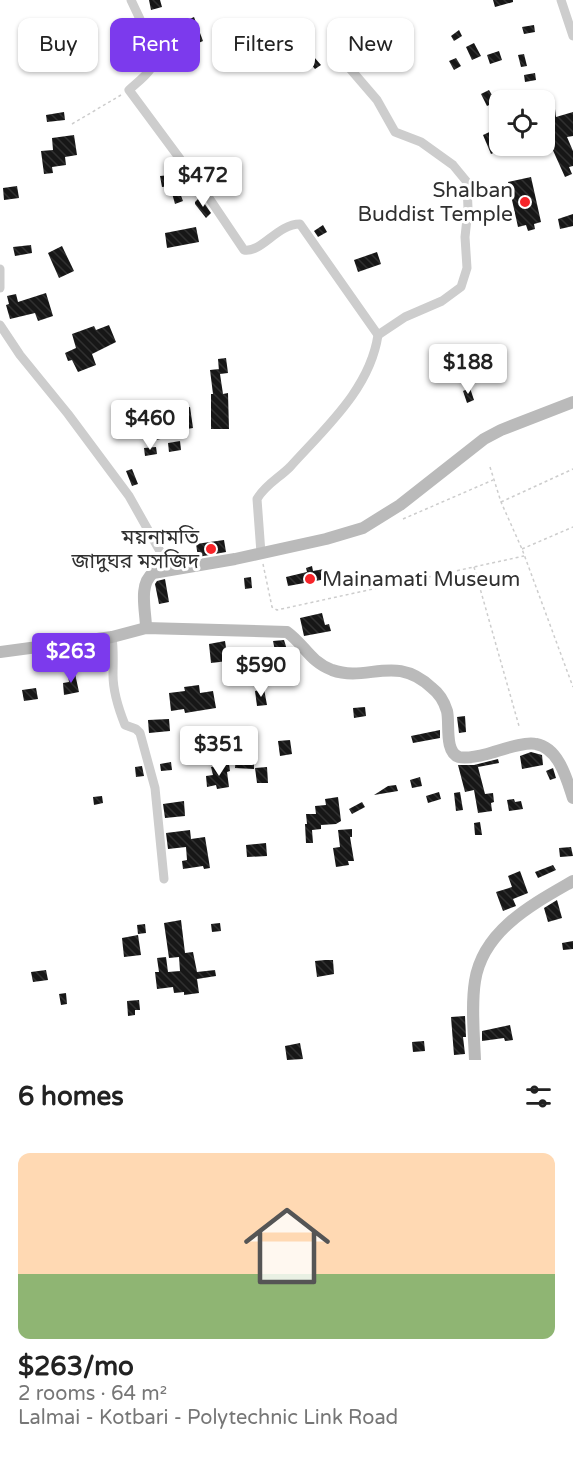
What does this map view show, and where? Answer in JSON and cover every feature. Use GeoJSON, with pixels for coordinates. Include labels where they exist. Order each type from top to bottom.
{"type":"FeatureCollection","features":[{"type":"Feature","properties":{"kind":"main road"},"geometry":{"type":"LineString","coordinates":[[146,628],[146,582],[153,573],[261,553],[326,539],[363,528],[400,505],[484,440],[501,430],[573,402]]}},
{"type":"Feature","properties":{"kind":"main road"},"geometry":{"type":"LineString","coordinates":[[0,652],[112,638],[146,628],[287,632],[294,637],[309,657],[333,670],[353,673],[400,670],[416,676],[440,695],[447,712],[453,753],[462,758],[536,744],[548,750],[557,759],[573,798]]}},
{"type":"Feature","properties":{"kind":"main road"},"geometry":{"type":"LineString","coordinates":[[475,1060],[475,979],[485,955],[508,923],[532,905],[573,881]]}},
{"type":"Feature","properties":{"kind":"street"},"geometry":{"type":"LineString","coordinates":[[131,0],[156,59],[154,67],[129,90],[244,250],[254,249],[284,227],[300,224],[378,335],[375,356],[360,384],[344,406],[288,469],[261,492],[257,512],[261,553]]}},
{"type":"Feature","properties":{"kind":"street"},"geometry":{"type":"LineString","coordinates":[[561,0],[573,36]]}},
{"type":"Feature","properties":{"kind":"street"},"geometry":{"type":"LineString","coordinates":[[353,72],[377,100],[395,132],[421,142],[453,165],[467,182],[468,209],[465,237],[467,268],[461,287],[442,301],[405,317],[378,335]]}},
{"type":"Feature","properties":{"kind":"street"},"geometry":{"type":"LineString","coordinates":[[0,269],[0,288]]}},
{"type":"Feature","properties":{"kind":"street"},"geometry":{"type":"LineString","coordinates":[[0,325],[20,355],[68,414],[129,496],[170,569]]}},
{"type":"Feature","properties":{"kind":"street"},"geometry":{"type":"LineString","coordinates":[[112,638],[113,677],[120,713],[125,725],[140,733],[155,788],[164,879]]}},
{"type":"Feature","properties":{"kind":"path"},"geometry":{"type":"LineString","coordinates":[[72,124],[129,90]]}},
{"type":"Feature","properties":{"kind":"path"},"geometry":{"type":"LineString","coordinates":[[490,467],[501,502],[522,549],[573,687]]}},
{"type":"Feature","properties":{"kind":"path"},"geometry":{"type":"LineString","coordinates":[[501,502],[573,469]]}},
{"type":"Feature","properties":{"kind":"path"},"geometry":{"type":"LineString","coordinates":[[403,519],[494,480]]}},
{"type":"Feature","properties":{"kind":"path"},"geometry":{"type":"LineString","coordinates":[[522,549],[573,527]]}},
{"type":"Feature","properties":{"kind":"path"},"geometry":{"type":"LineString","coordinates":[[261,553],[272,607],[277,610],[524,556]]}},
{"type":"Feature","properties":{"kind":"path"},"geometry":{"type":"LineString","coordinates":[[474,567],[519,726]]}},
{"type":"Feature","properties":{"kind":"building"},"geometry":{"type":"Polygon","coordinates":[[[149,0],[160,0],[162,7],[151,10],[149,0]]]}},
{"type":"Feature","properties":{"kind":"building"},"geometry":{"type":"Polygon","coordinates":[[[493,0],[513,0],[513,2],[495,7],[493,0]]]}},
{"type":"Feature","properties":{"kind":"building"},"geometry":{"type":"Polygon","coordinates":[[[534,25],[535,32],[524,34],[522,27],[534,25]]]}},
{"type":"Feature","properties":{"kind":"building"},"geometry":{"type":"Polygon","coordinates":[[[459,30],[462,36],[454,41],[451,36],[459,30]]]}},
{"type":"Feature","properties":{"kind":"building"},"geometry":{"type":"Polygon","coordinates":[[[474,43],[481,56],[472,60],[466,47],[474,43]]]}},
{"type":"Feature","properties":{"kind":"building"},"geometry":{"type":"Polygon","coordinates":[[[499,51],[502,60],[490,64],[487,55],[499,51]]]}},
{"type":"Feature","properties":{"kind":"building"},"geometry":{"type":"Polygon","coordinates":[[[524,54],[527,66],[521,67],[518,55],[524,54]]]}},
{"type":"Feature","properties":{"kind":"building"},"geometry":{"type":"Polygon","coordinates":[[[315,58],[321,65],[315,69],[315,58]]]}},
{"type":"Feature","properties":{"kind":"building"},"geometry":{"type":"Polygon","coordinates":[[[456,58],[461,66],[454,70],[449,61],[456,58]]]}},
{"type":"Feature","properties":{"kind":"building"},"geometry":{"type":"Polygon","coordinates":[[[535,73],[536,80],[525,82],[524,75],[535,73]]]}},
{"type":"Feature","properties":{"kind":"building"},"geometry":{"type":"Polygon","coordinates":[[[489,90],[489,105],[487,106],[481,94],[489,90]]]}},
{"type":"Feature","properties":{"kind":"building"},"geometry":{"type":"Polygon","coordinates":[[[555,109],[556,117],[573,112],[573,136],[567,137],[573,151],[573,166],[569,167],[572,174],[565,177],[555,155],[555,109]]]}},
{"type":"Feature","properties":{"kind":"building"},"geometry":{"type":"Polygon","coordinates":[[[64,112],[65,120],[47,122],[46,115],[64,112]]]}},
{"type":"Feature","properties":{"kind":"building"},"geometry":{"type":"Polygon","coordinates":[[[489,132],[489,149],[483,135],[489,132]]]}},
{"type":"Feature","properties":{"kind":"building"},"geometry":{"type":"Polygon","coordinates":[[[74,135],[77,155],[65,157],[66,165],[52,167],[53,173],[44,174],[41,151],[53,150],[52,138],[74,135]]]}},
{"type":"Feature","properties":{"kind":"building"},"geometry":{"type":"Polygon","coordinates":[[[181,173],[191,185],[180,193],[183,201],[175,204],[170,186],[162,187],[160,176],[170,175],[171,181],[181,173]]]}},
{"type":"Feature","properties":{"kind":"building","name":"Shalban Buddist Temple"},"geometry":{"type":"Polygon","coordinates":[[[531,177],[541,222],[534,224],[535,229],[528,231],[526,225],[518,227],[508,182],[531,177]]]}},
{"type":"Feature","properties":{"kind":"building"},"geometry":{"type":"Polygon","coordinates":[[[17,186],[19,198],[4,200],[3,188],[17,186]]]}},
{"type":"Feature","properties":{"kind":"building"},"geometry":{"type":"Polygon","coordinates":[[[200,197],[211,213],[206,218],[195,204],[200,197]]]}},
{"type":"Feature","properties":{"kind":"building"},"geometry":{"type":"Polygon","coordinates":[[[573,214],[573,226],[560,229],[558,219],[573,214]]]}},
{"type":"Feature","properties":{"kind":"building"},"geometry":{"type":"Polygon","coordinates":[[[323,225],[327,232],[318,237],[314,231],[323,225]]]}},
{"type":"Feature","properties":{"kind":"building"},"geometry":{"type":"Polygon","coordinates":[[[196,227],[199,242],[167,248],[165,233],[196,227]]]}},
{"type":"Feature","properties":{"kind":"building"},"geometry":{"type":"Polygon","coordinates":[[[31,245],[32,253],[15,256],[13,247],[31,245]]]}},
{"type":"Feature","properties":{"kind":"building"},"geometry":{"type":"Polygon","coordinates":[[[62,246],[74,271],[59,278],[48,253],[62,246]]]}},
{"type":"Feature","properties":{"kind":"building"},"geometry":{"type":"Polygon","coordinates":[[[377,252],[381,264],[358,272],[354,260],[377,252]]]}},
{"type":"Feature","properties":{"kind":"building"},"geometry":{"type":"Polygon","coordinates":[[[46,293],[53,316],[38,321],[35,313],[10,319],[6,305],[9,304],[7,296],[16,294],[18,302],[46,293]]]}},
{"type":"Feature","properties":{"kind":"building"},"geometry":{"type":"Polygon","coordinates":[[[109,325],[116,342],[92,354],[96,365],[78,372],[72,360],[68,361],[65,353],[76,348],[72,334],[94,326],[96,330],[109,325]]]}},
{"type":"Feature","properties":{"kind":"building"},"geometry":{"type":"Polygon","coordinates":[[[226,358],[228,373],[220,374],[223,394],[228,393],[229,429],[211,429],[211,394],[213,394],[210,370],[219,369],[218,359],[226,358]]]}},
{"type":"Feature","properties":{"kind":"building"},"geometry":{"type":"Polygon","coordinates":[[[453,368],[455,375],[444,379],[442,372],[453,368]]]}},
{"type":"Feature","properties":{"kind":"building"},"geometry":{"type":"Polygon","coordinates":[[[470,388],[474,400],[467,403],[463,391],[470,388]]]}},
{"type":"Feature","properties":{"kind":"building"},"geometry":{"type":"Polygon","coordinates":[[[171,402],[172,409],[190,407],[193,428],[187,429],[185,414],[171,416],[172,425],[165,427],[166,438],[155,440],[154,433],[159,432],[156,413],[162,412],[161,404],[171,402]]]}},
{"type":"Feature","properties":{"kind":"building"},"geometry":{"type":"Polygon","coordinates":[[[180,441],[181,450],[169,452],[168,443],[180,441]]]}},
{"type":"Feature","properties":{"kind":"building"},"geometry":{"type":"Polygon","coordinates":[[[156,447],[157,454],[145,456],[144,448],[156,447]]]}},
{"type":"Feature","properties":{"kind":"building"},"geometry":{"type":"Polygon","coordinates":[[[132,469],[138,484],[132,486],[126,471],[132,469]]]}},
{"type":"Feature","properties":{"kind":"building","name":"ময়নামতি জাদুঘর মসজিদ"},"geometry":{"type":"Polygon","coordinates":[[[224,540],[226,552],[198,557],[196,544],[224,540]]]}},
{"type":"Feature","properties":{"kind":"building"},"geometry":{"type":"Polygon","coordinates":[[[312,566],[313,571],[324,569],[326,579],[288,586],[286,577],[307,572],[306,568],[312,566]]]}},
{"type":"Feature","properties":{"kind":"building"},"geometry":{"type":"Polygon","coordinates":[[[251,577],[252,588],[245,589],[244,578],[251,577]]]}},
{"type":"Feature","properties":{"kind":"building"},"geometry":{"type":"Polygon","coordinates":[[[165,579],[169,602],[159,604],[155,584],[165,579]]]}},
{"type":"Feature","properties":{"kind":"building"},"geometry":{"type":"Polygon","coordinates":[[[322,613],[325,625],[329,624],[331,631],[304,636],[300,618],[322,613]]]}},
{"type":"Feature","properties":{"kind":"building"},"geometry":{"type":"Polygon","coordinates":[[[284,640],[288,653],[276,656],[273,641],[284,640]]]}},
{"type":"Feature","properties":{"kind":"building"},"geometry":{"type":"Polygon","coordinates":[[[225,641],[228,661],[211,663],[209,644],[225,641]]]}},
{"type":"Feature","properties":{"kind":"building"},"geometry":{"type":"Polygon","coordinates":[[[74,669],[79,692],[64,695],[63,683],[69,682],[67,670],[74,669]]]}},
{"type":"Feature","properties":{"kind":"building"},"geometry":{"type":"Polygon","coordinates":[[[199,685],[200,693],[213,691],[216,708],[185,713],[184,709],[171,711],[169,693],[185,691],[184,687],[199,685]]]}},
{"type":"Feature","properties":{"kind":"building"},"geometry":{"type":"Polygon","coordinates":[[[36,688],[38,699],[24,701],[22,690],[36,688]]]}},
{"type":"Feature","properties":{"kind":"building"},"geometry":{"type":"Polygon","coordinates":[[[264,689],[267,705],[257,706],[255,691],[264,689]]]}},
{"type":"Feature","properties":{"kind":"building"},"geometry":{"type":"Polygon","coordinates":[[[365,707],[366,716],[354,718],[353,708],[365,707]]]}},
{"type":"Feature","properties":{"kind":"building"},"geometry":{"type":"Polygon","coordinates":[[[465,716],[466,732],[459,733],[457,717],[465,716]]]}},
{"type":"Feature","properties":{"kind":"building"},"geometry":{"type":"Polygon","coordinates":[[[169,719],[170,731],[149,733],[148,720],[169,719]]]}},
{"type":"Feature","properties":{"kind":"building"},"geometry":{"type":"Polygon","coordinates":[[[440,730],[440,738],[413,743],[411,736],[440,730]]]}},
{"type":"Feature","properties":{"kind":"building"},"geometry":{"type":"Polygon","coordinates":[[[290,740],[292,754],[280,756],[278,741],[290,740]]]}},
{"type":"Feature","properties":{"kind":"building"},"geometry":{"type":"Polygon","coordinates":[[[531,752],[542,755],[543,765],[522,769],[520,756],[531,752]]]}},
{"type":"Feature","properties":{"kind":"building"},"geometry":{"type":"Polygon","coordinates":[[[236,754],[254,754],[254,769],[235,768],[236,754]]]}},
{"type":"Feature","properties":{"kind":"building"},"geometry":{"type":"Polygon","coordinates":[[[498,759],[499,763],[478,767],[485,794],[493,793],[494,802],[491,803],[492,811],[478,813],[474,790],[465,792],[458,765],[474,765],[498,759]]]}},
{"type":"Feature","properties":{"kind":"building"},"geometry":{"type":"Polygon","coordinates":[[[171,762],[172,770],[161,771],[160,764],[171,762]]]}},
{"type":"Feature","properties":{"kind":"building"},"geometry":{"type":"Polygon","coordinates":[[[229,764],[230,771],[227,772],[229,787],[217,789],[216,785],[207,787],[206,776],[213,775],[211,767],[229,764]]]}},
{"type":"Feature","properties":{"kind":"building"},"geometry":{"type":"Polygon","coordinates":[[[142,766],[144,776],[136,777],[135,767],[142,766]]]}},
{"type":"Feature","properties":{"kind":"building"},"geometry":{"type":"Polygon","coordinates":[[[267,767],[268,783],[257,783],[255,768],[267,767]]]}},
{"type":"Feature","properties":{"kind":"building"},"geometry":{"type":"Polygon","coordinates":[[[553,768],[556,778],[550,780],[546,771],[553,768]]]}},
{"type":"Feature","properties":{"kind":"building"},"geometry":{"type":"Polygon","coordinates":[[[420,777],[422,786],[412,788],[410,780],[420,777]]]}},
{"type":"Feature","properties":{"kind":"building"},"geometry":{"type":"Polygon","coordinates":[[[396,785],[398,791],[374,795],[388,786],[396,785]]]}},
{"type":"Feature","properties":{"kind":"building"},"geometry":{"type":"Polygon","coordinates":[[[439,792],[441,799],[428,803],[426,796],[439,792]]]}},
{"type":"Feature","properties":{"kind":"building"},"geometry":{"type":"Polygon","coordinates":[[[460,792],[463,810],[456,811],[454,793],[460,792]]]}},
{"type":"Feature","properties":{"kind":"building"},"geometry":{"type":"Polygon","coordinates":[[[102,796],[103,803],[94,805],[93,797],[102,796]]]}},
{"type":"Feature","properties":{"kind":"building"},"geometry":{"type":"Polygon","coordinates":[[[338,797],[341,821],[336,824],[321,825],[321,829],[312,830],[313,843],[306,843],[306,814],[316,814],[315,806],[326,805],[325,799],[338,797]]]}},
{"type":"Feature","properties":{"kind":"building"},"geometry":{"type":"Polygon","coordinates":[[[514,799],[515,802],[521,801],[523,809],[509,811],[507,800],[514,799]]]}},
{"type":"Feature","properties":{"kind":"building"},"geometry":{"type":"Polygon","coordinates":[[[184,801],[185,816],[165,818],[163,804],[184,801]]]}},
{"type":"Feature","properties":{"kind":"building"},"geometry":{"type":"Polygon","coordinates":[[[362,802],[365,807],[352,814],[349,809],[362,802]]]}},
{"type":"Feature","properties":{"kind":"building"},"geometry":{"type":"Polygon","coordinates":[[[480,822],[482,835],[475,835],[474,823],[480,822]]]}},
{"type":"Feature","properties":{"kind":"building"},"geometry":{"type":"Polygon","coordinates":[[[352,829],[352,837],[350,837],[354,861],[348,861],[349,865],[336,867],[333,848],[340,847],[338,830],[352,829]]]}},
{"type":"Feature","properties":{"kind":"building"},"geometry":{"type":"Polygon","coordinates":[[[190,830],[191,839],[205,837],[210,868],[204,869],[203,866],[183,869],[182,861],[187,860],[186,847],[168,849],[166,833],[190,830]]]}},
{"type":"Feature","properties":{"kind":"building"},"geometry":{"type":"Polygon","coordinates":[[[266,843],[267,856],[247,857],[246,845],[266,843]]]}},
{"type":"Feature","properties":{"kind":"building"},"geometry":{"type":"Polygon","coordinates":[[[571,847],[573,856],[560,857],[559,848],[571,847]]]}},
{"type":"Feature","properties":{"kind":"building"},"geometry":{"type":"Polygon","coordinates":[[[553,865],[556,870],[538,878],[535,872],[553,865]]]}},
{"type":"Feature","properties":{"kind":"building"},"geometry":{"type":"Polygon","coordinates":[[[520,871],[528,893],[513,899],[516,906],[503,911],[496,892],[512,887],[508,876],[520,871]]]}},
{"type":"Feature","properties":{"kind":"building"},"geometry":{"type":"Polygon","coordinates":[[[557,900],[562,918],[548,922],[544,908],[557,900]]]}},
{"type":"Feature","properties":{"kind":"building"},"geometry":{"type":"Polygon","coordinates":[[[181,920],[185,953],[193,952],[197,972],[215,970],[216,976],[197,979],[199,993],[184,995],[184,992],[174,993],[173,987],[157,989],[155,972],[159,972],[157,958],[166,957],[168,972],[180,971],[179,957],[169,958],[164,923],[181,920]]]}},
{"type":"Feature","properties":{"kind":"building"},"geometry":{"type":"Polygon","coordinates":[[[220,923],[221,931],[212,932],[211,924],[220,923]]]}},
{"type":"Feature","properties":{"kind":"building"},"geometry":{"type":"Polygon","coordinates":[[[145,924],[146,933],[138,934],[137,925],[145,924]]]}},
{"type":"Feature","properties":{"kind":"building"},"geometry":{"type":"Polygon","coordinates":[[[138,935],[141,955],[124,957],[122,938],[138,935]]]}},
{"type":"Feature","properties":{"kind":"building"},"geometry":{"type":"Polygon","coordinates":[[[573,941],[573,949],[563,950],[562,943],[573,941]]]}},
{"type":"Feature","properties":{"kind":"building"},"geometry":{"type":"Polygon","coordinates":[[[333,960],[334,974],[317,977],[315,961],[333,960]]]}},
{"type":"Feature","properties":{"kind":"building"},"geometry":{"type":"Polygon","coordinates":[[[46,970],[48,980],[33,982],[31,972],[46,970]]]}},
{"type":"Feature","properties":{"kind":"building"},"geometry":{"type":"Polygon","coordinates":[[[66,993],[67,1004],[61,1005],[59,994],[66,993]]]}},
{"type":"Feature","properties":{"kind":"building"},"geometry":{"type":"Polygon","coordinates":[[[139,1000],[140,1010],[135,1010],[135,1015],[128,1016],[127,1001],[139,1000]]]}},
{"type":"Feature","properties":{"kind":"building"},"geometry":{"type":"Polygon","coordinates":[[[465,1016],[466,1037],[463,1037],[465,1054],[454,1055],[451,1017],[465,1016]]]}},
{"type":"Feature","properties":{"kind":"building"},"geometry":{"type":"Polygon","coordinates":[[[510,1025],[513,1040],[505,1041],[504,1038],[482,1041],[482,1031],[510,1025]]]}},
{"type":"Feature","properties":{"kind":"building"},"geometry":{"type":"Polygon","coordinates":[[[424,1041],[425,1051],[413,1052],[412,1042],[424,1041]]]}},
{"type":"Feature","properties":{"kind":"building"},"geometry":{"type":"Polygon","coordinates":[[[300,1043],[303,1059],[287,1060],[285,1046],[300,1043]]]}},
{"type":"Feature","properties":{"kind":"place","name":"Shalban Buddist Temple"},"geometry":{"type":"Point","coordinates":[525,202]}},
{"type":"Feature","properties":{"kind":"place","name":"ময়নামতি জাদুঘর মসজিদ"},"geometry":{"type":"Point","coordinates":[211,549]}},
{"type":"Feature","properties":{"kind":"place","name":"Mainamati Museum"},"geometry":{"type":"Point","coordinates":[310,579]}}]}
